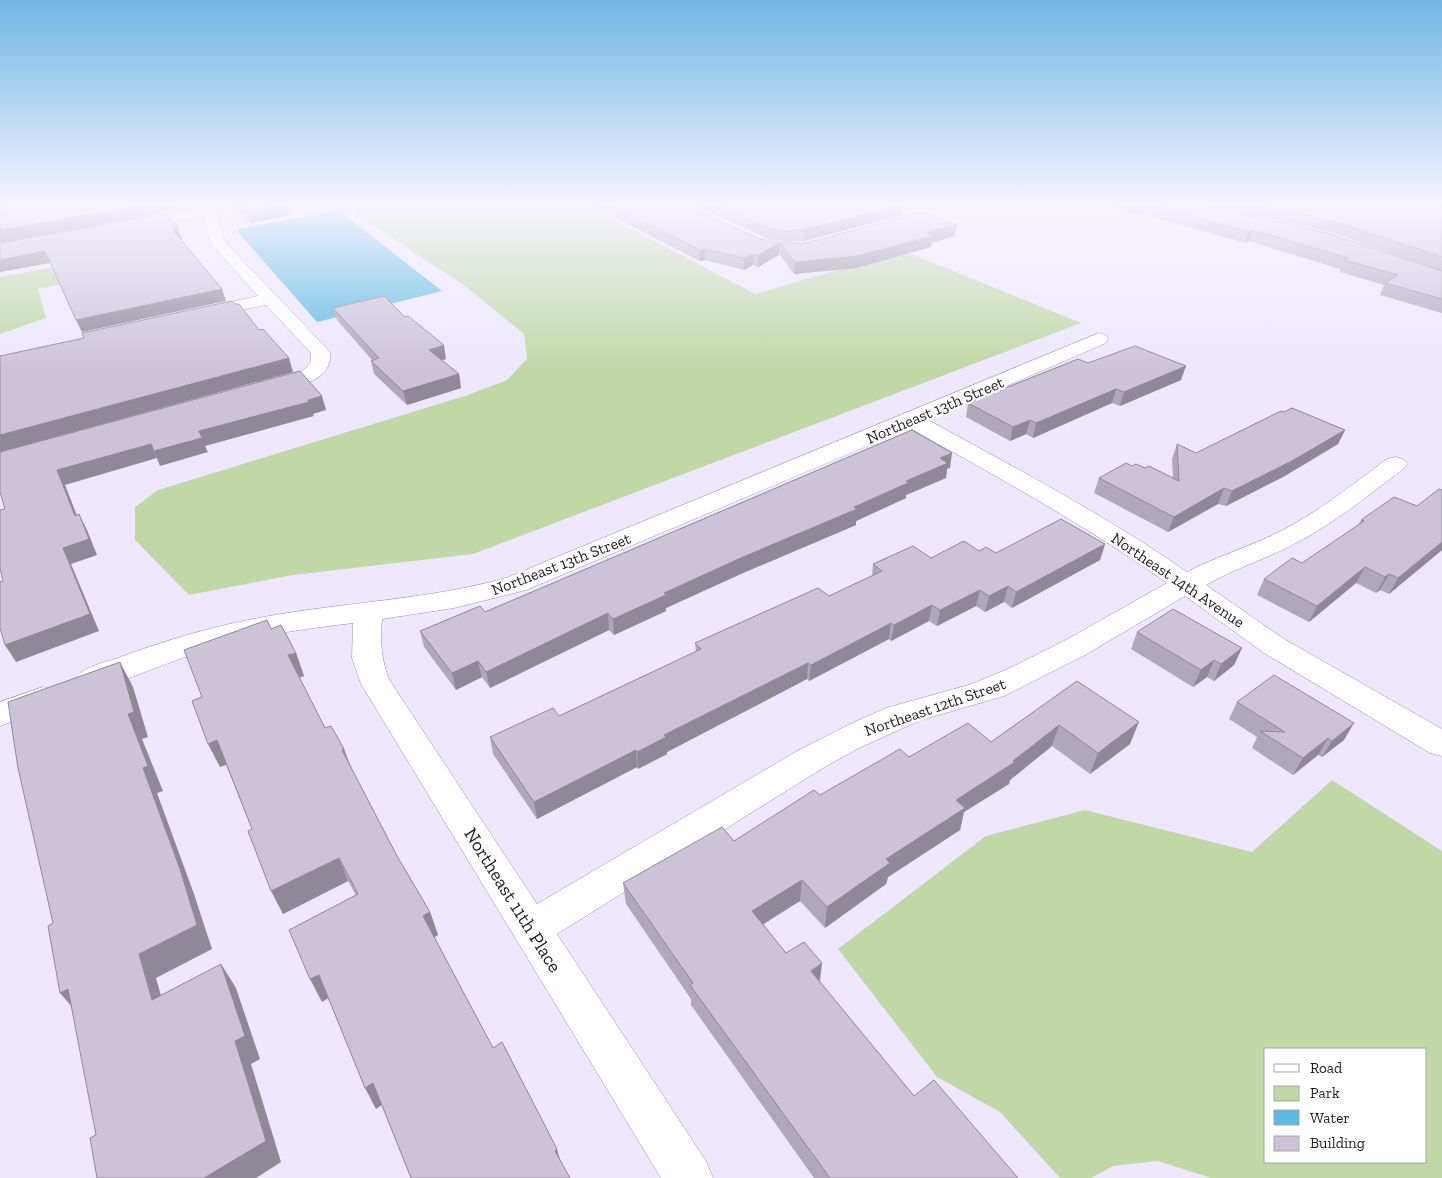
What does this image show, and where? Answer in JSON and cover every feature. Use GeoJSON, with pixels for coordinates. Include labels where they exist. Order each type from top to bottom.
{"type":"FeatureCollection","features":[{"type":"Feature","properties":{"kind":"street"},"geometry":{"type":"LineString","coordinates":[[233,260],[320,352],[322,362],[316,370],[300,378],[252,392]]}},
{"type":"Feature","properties":{"kind":"street"},"geometry":{"type":"LineString","coordinates":[[184,317],[268,299]]}},
{"type":"Feature","properties":{"kind":"street","name":"Northeast 13th Street"},"geometry":{"type":"LineString","coordinates":[[0,714],[138,661],[217,637],[264,626],[468,598],[516,584],[911,420],[1099,338]]}},
{"type":"Feature","properties":{"kind":"street","name":"Northeast 14th Avenue"},"geometry":{"type":"LineString","coordinates":[[911,420],[1030,485],[1148,557],[1185,585],[1298,661],[1442,744]]}},
{"type":"Feature","properties":{"kind":"street","name":"Northeast 12th Street"},"geometry":{"type":"LineString","coordinates":[[532,930],[845,740],[909,713],[991,689],[1016,678],[1208,571],[1268,548],[1312,524],[1395,464]]}},
{"type":"Feature","properties":{"kind":"street","name":"Northeast 11th Place"},"geometry":{"type":"LineString","coordinates":[[369,612],[365,652],[376,684],[689,1178]]}},
{"type":"Feature","properties":{"kind":"green space"},"geometry":{"type":"Polygon","coordinates":[[[91,260],[127,260],[133,271],[38,289],[46,318],[0,334],[0,277],[91,260]]]}},
{"type":"Feature","properties":{"kind":"green space"},"geometry":{"type":"Polygon","coordinates":[[[426,260],[690,260],[755,294],[873,260],[926,260],[1081,323],[473,554],[293,575],[189,595],[135,540],[135,507],[158,490],[468,395],[507,380],[527,359],[524,334],[464,285],[426,260]]]}},
{"type":"Feature","properties":{"kind":"green space"},"geometry":{"type":"Polygon","coordinates":[[[1332,780],[1442,851],[1442,1178],[1211,1178],[1158,1161],[1113,1166],[1091,1178],[1060,1178],[1000,1112],[937,1077],[838,949],[986,836],[1085,810],[1252,852],[1332,780]]]}},
{"type":"Feature","properties":{"kind":"water"},"geometry":{"type":"Polygon","coordinates":[[[263,260],[402,260],[442,291],[317,322],[263,260]]]}},
{"type":"Feature","properties":{"kind":"building"},"geometry":{"type":"Polygon","coordinates":[[[49,260],[198,260],[222,289],[76,320],[49,260]]]}},
{"type":"Feature","properties":{"kind":"building"},"geometry":{"type":"Polygon","coordinates":[[[793,260],[816,260],[795,262],[793,260]]]}},
{"type":"Feature","properties":{"kind":"building"},"geometry":{"type":"Polygon","coordinates":[[[1344,260],[1409,260],[1442,271],[1442,299],[1385,283],[1398,275],[1344,260]]]}},
{"type":"Feature","properties":{"kind":"building"},"geometry":{"type":"Polygon","coordinates":[[[384,296],[405,317],[408,316],[444,345],[429,350],[459,374],[403,391],[371,361],[379,358],[333,308],[384,296]]]}},
{"type":"Feature","properties":{"kind":"building"},"geometry":{"type":"Polygon","coordinates":[[[232,301],[235,304],[239,304],[259,330],[263,329],[289,358],[0,435],[0,356],[84,338],[82,333],[232,301]]]}},
{"type":"Feature","properties":{"kind":"building"},"geometry":{"type":"Polygon","coordinates":[[[1135,346],[1186,366],[1124,392],[1116,389],[1036,423],[1030,420],[1013,427],[968,403],[1078,359],[1088,363],[1135,346]]]}},
{"type":"Feature","properties":{"kind":"building"},"geometry":{"type":"Polygon","coordinates":[[[300,371],[322,396],[308,400],[309,402],[199,431],[202,438],[154,451],[151,444],[57,470],[75,516],[79,514],[89,539],[63,548],[90,614],[5,645],[0,628],[0,582],[3,581],[0,568],[0,510],[5,509],[0,492],[0,452],[300,371]]]}},
{"type":"Feature","properties":{"kind":"building"},"geometry":{"type":"Polygon","coordinates":[[[1292,408],[1345,430],[1290,462],[1232,491],[1224,488],[1174,517],[1099,478],[1126,463],[1132,466],[1136,464],[1145,468],[1149,466],[1179,481],[1177,444],[1196,453],[1281,411],[1284,412],[1292,408]]]}},
{"type":"Feature","properties":{"kind":"building"},"geometry":{"type":"Polygon","coordinates":[[[912,430],[952,453],[940,458],[948,463],[906,481],[908,483],[854,507],[857,509],[743,557],[664,593],[666,595],[613,619],[608,613],[486,672],[478,661],[452,673],[420,631],[480,606],[485,612],[912,430]]]}},
{"type":"Feature","properties":{"kind":"building"},"geometry":{"type":"Polygon","coordinates":[[[1439,489],[1442,490],[1442,542],[1398,578],[1389,574],[1385,577],[1365,567],[1317,606],[1264,579],[1292,558],[1302,563],[1364,521],[1361,520],[1394,497],[1417,506],[1439,489]]]}},
{"type":"Feature","properties":{"kind":"building"},"geometry":{"type":"Polygon","coordinates":[[[1061,519],[1105,544],[1016,592],[1008,586],[989,596],[980,590],[940,610],[932,605],[894,625],[891,623],[811,665],[808,663],[664,735],[666,737],[637,752],[636,750],[534,802],[490,737],[553,708],[559,716],[701,649],[695,643],[818,588],[829,596],[882,571],[873,564],[913,546],[931,558],[964,541],[979,551],[986,547],[996,553],[1061,519]]]}},
{"type":"Feature","properties":{"kind":"building"},"geometry":{"type":"Polygon","coordinates":[[[1173,609],[1242,648],[1221,664],[1214,660],[1201,670],[1137,632],[1173,609]]]}},
{"type":"Feature","properties":{"kind":"building"},"geometry":{"type":"Polygon","coordinates":[[[267,620],[271,629],[281,625],[296,653],[288,655],[325,728],[331,726],[397,856],[430,912],[423,916],[493,1048],[502,1042],[570,1178],[411,1178],[373,1083],[365,1088],[319,975],[310,979],[289,930],[358,894],[339,858],[271,891],[248,831],[252,829],[217,740],[208,744],[192,701],[202,697],[184,650],[267,620]]]}},
{"type":"Feature","properties":{"kind":"building"},"geometry":{"type":"Polygon","coordinates":[[[120,662],[134,712],[128,714],[148,766],[143,768],[180,869],[197,925],[139,954],[152,1000],[221,964],[245,1036],[235,1041],[266,1141],[204,1178],[97,1178],[90,1138],[96,1135],[68,989],[60,993],[48,926],[53,923],[18,768],[8,702],[120,662]]]}},
{"type":"Feature","properties":{"kind":"building"},"geometry":{"type":"Polygon","coordinates":[[[1274,675],[1354,723],[1332,741],[1328,738],[1303,758],[1260,731],[1285,732],[1237,702],[1274,675]]]}},
{"type":"Feature","properties":{"kind":"building"},"geometry":{"type":"Polygon","coordinates":[[[1077,681],[1139,722],[1098,753],[1059,725],[1013,761],[1015,762],[956,800],[965,808],[886,859],[890,863],[827,907],[802,880],[752,911],[786,953],[804,942],[822,963],[811,971],[914,1096],[934,1080],[1018,1178],[830,1178],[690,985],[693,983],[623,883],[722,827],[734,841],[814,790],[820,795],[900,749],[909,757],[968,723],[991,742],[1077,681]]]}}]}
